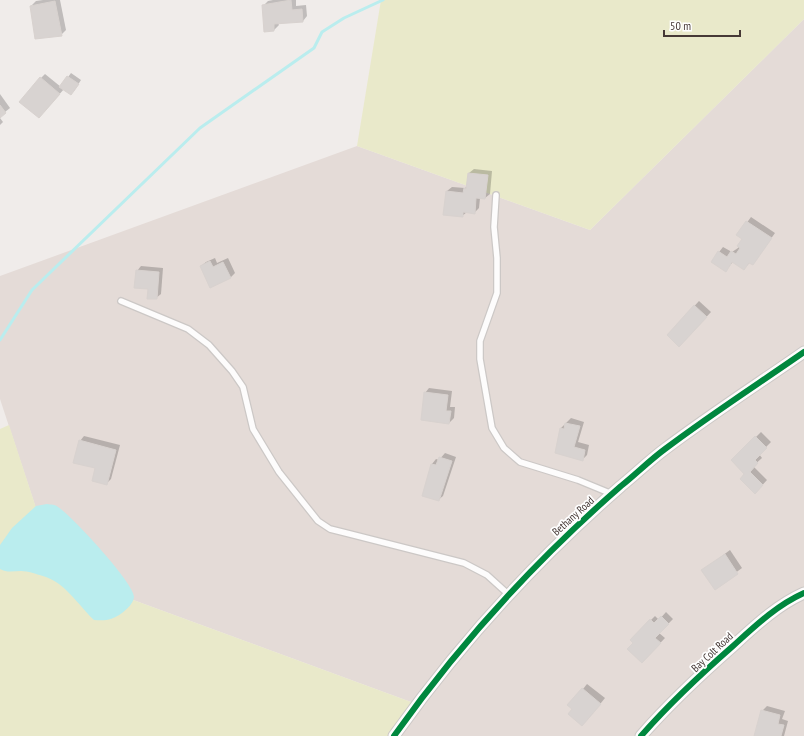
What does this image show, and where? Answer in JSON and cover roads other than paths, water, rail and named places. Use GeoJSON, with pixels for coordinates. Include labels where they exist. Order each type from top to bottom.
{"type":"FeatureCollection","features":[{"type":"Feature","properties":{"kind":"street","name":"Bethany Road"},"geometry":{"type":"LineString","coordinates":[[394,736],[428,688],[461,647],[508,594],[566,534],[665,449],[804,352]]}},
{"type":"Feature","properties":{"kind":"street","name":"Bay Colt Road"},"geometry":{"type":"LineString","coordinates":[[646,734],[711,666],[761,621],[778,608],[804,593]]}},
{"type":"Feature","properties":{"kind":"lane"},"geometry":{"type":"LineString","coordinates":[[496,195],[494,227],[497,258],[497,293],[480,341],[480,360],[492,428],[504,448],[520,462],[578,480],[612,494]]}},
{"type":"Feature","properties":{"kind":"lane"},"geometry":{"type":"LineString","coordinates":[[121,301],[188,329],[209,345],[219,356],[243,387],[252,429],[279,472],[318,521],[330,528],[346,533],[464,563],[487,575],[508,594]]}},
{"type":"Feature","properties":{"kind":"water"},"geometry":{"type":"Polygon","coordinates":[[[47,504],[57,506],[76,523],[114,565],[132,590],[134,597],[133,600],[128,608],[122,613],[109,620],[94,620],[65,589],[51,579],[29,572],[0,569],[0,545],[12,528],[36,506],[47,504]]]}},
{"type":"Feature","properties":{"kind":"waterway"},"geometry":{"type":"LineString","coordinates":[[0,340],[32,290],[200,128],[314,48],[322,32],[344,18],[383,0]]}}]}
